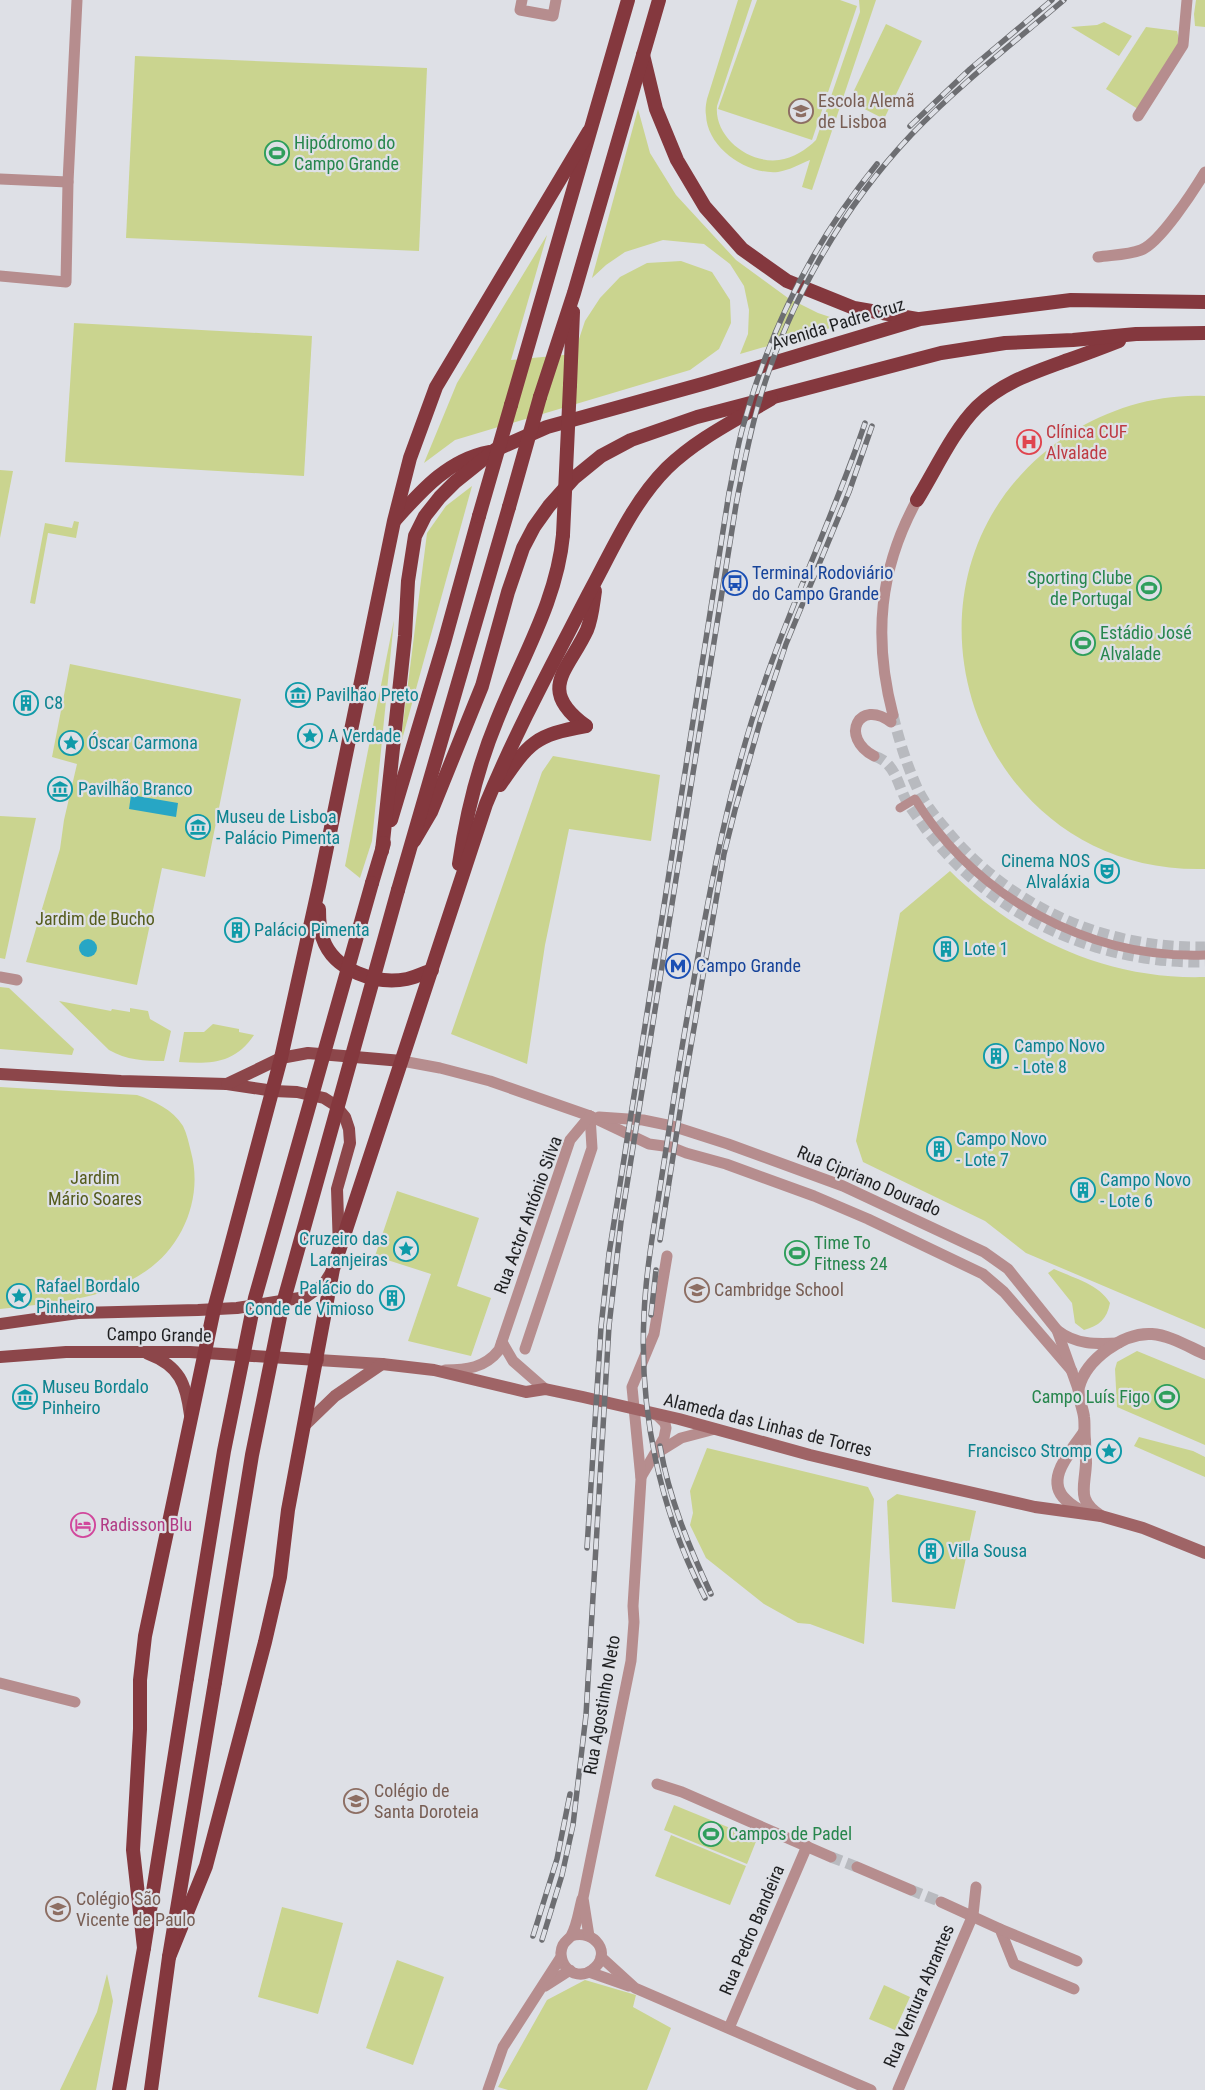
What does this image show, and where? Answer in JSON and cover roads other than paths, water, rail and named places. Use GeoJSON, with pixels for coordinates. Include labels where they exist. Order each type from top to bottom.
{"type":"FeatureCollection","features":[{"type":"Feature","properties":{"kind":"highway"},"geometry":{"type":"LineString","coordinates":[[118,2090],[144,1948],[224,1451],[255,1298],[372,883],[444,643],[628,0]]}},
{"type":"Feature","properties":{"kind":"highway"},"geometry":{"type":"LineString","coordinates":[[151,2090],[170,1957],[252,1455],[282,1307],[398,890],[414,841],[540,397],[574,293],[659,0]]}},
{"type":"Feature","properties":{"kind":"highway"},"geometry":{"type":"LineString","coordinates":[[643,55],[656,109],[677,160],[706,207],[742,249],[787,281],[854,308],[920,319]]}},
{"type":"Feature","properties":{"kind":"highway"},"geometry":{"type":"LineString","coordinates":[[144,1948],[133,1850],[142,1656],[160,1556],[214,1309],[274,1091],[319,886],[394,521],[410,458],[436,387],[589,131]]}},
{"type":"Feature","properties":{"kind":"highway"},"geometry":{"type":"LineString","coordinates":[[455,899],[464,828],[478,776],[496,721],[551,595],[558,573],[563,534],[574,293]]}},
{"type":"Feature","properties":{"kind":"highway","name":"Avenida Padre Cruz"},"geometry":{"type":"LineString","coordinates":[[495,450],[547,427],[706,383],[920,319],[1071,300],[1202,300]]}},
{"type":"Feature","properties":{"kind":"highway"},"geometry":{"type":"LineString","coordinates":[[414,841],[431,812],[475,704],[523,548],[549,506],[574,478],[602,456],[630,440],[697,417],[941,353],[1005,342],[1073,340],[1136,334],[1205,333]]}},
{"type":"Feature","properties":{"kind":"highway"},"geometry":{"type":"LineString","coordinates":[[917,500],[957,433],[976,408],[991,394],[1013,380],[1136,334]]}},
{"type":"Feature","properties":{"kind":"highway"},"geometry":{"type":"LineString","coordinates":[[170,1957],[206,1866],[265,1642],[280,1577],[288,1510],[339,1250],[486,804],[506,756],[538,689],[640,501],[666,470],[691,446],[771,399]]}},
{"type":"Feature","properties":{"kind":"highway"},"geometry":{"type":"LineString","coordinates":[[382,851],[405,636],[408,581],[415,536],[424,516],[440,497],[455,482],[495,450]]}},
{"type":"Feature","properties":{"kind":"highway"},"geometry":{"type":"LineString","coordinates":[[394,521],[417,496],[445,471],[460,461],[477,454],[495,450]]}},
{"type":"Feature","properties":{"kind":"highway"},"geometry":{"type":"LineString","coordinates":[[486,804],[513,766],[534,742],[547,735],[586,726],[562,702],[560,683],[564,671],[587,629],[592,611],[596,580]]}},
{"type":"Feature","properties":{"kind":"highway"},"geometry":{"type":"LineString","coordinates":[[319,886],[319,923],[323,940],[333,955],[344,966],[371,978],[406,979],[432,970]]}},
{"type":"Feature","properties":{"kind":"main road"},"geometry":{"type":"LineString","coordinates":[[227,1084],[281,1058],[308,1053],[402,1061]]}},
{"type":"Feature","properties":{"kind":"main road"},"geometry":{"type":"LineString","coordinates":[[0,1074],[121,1081],[227,1084],[274,1091],[297,1092],[324,1098],[335,1105],[345,1117],[350,1129],[350,1143],[337,1189],[339,1250]]}},
{"type":"Feature","properties":{"kind":"main road","name":"Campo Grande"},"geometry":{"type":"LineString","coordinates":[[0,1324],[78,1313],[237,1308],[306,1297],[324,1284],[334,1269]]}},
{"type":"Feature","properties":{"kind":"main road","name":"Campo Grande"},"geometry":{"type":"LineString","coordinates":[[0,1357],[66,1352],[141,1352],[204,1353],[318,1360]]}},
{"type":"Feature","properties":{"kind":"main road"},"geometry":{"type":"LineString","coordinates":[[141,1352],[162,1359],[180,1376],[187,1391],[191,1418]]}},
{"type":"Feature","properties":{"kind":"main road","name":"Alameda das Linhas de Torres"},"geometry":{"type":"LineString","coordinates":[[318,1360],[382,1364],[434,1370],[526,1392],[545,1389],[679,1419],[810,1455],[1035,1507],[1101,1516],[1143,1528],[1205,1553]]}},
{"type":"Feature","properties":{"kind":"main road"},"geometry":{"type":"LineString","coordinates":[[305,1425],[335,1396],[382,1364]]}},
{"type":"Feature","properties":{"kind":"street"},"geometry":{"type":"LineString","coordinates":[[0,276],[66,282],[68,182],[76,0]]}},
{"type":"Feature","properties":{"kind":"street"},"geometry":{"type":"LineString","coordinates":[[522,0],[520,10],[553,16],[556,0]]}},
{"type":"Feature","properties":{"kind":"street"},"geometry":{"type":"LineString","coordinates":[[1138,116],[1183,46],[1187,0]]}},
{"type":"Feature","properties":{"kind":"street"},"geometry":{"type":"LineString","coordinates":[[1098,257],[1142,250],[1160,234],[1185,204],[1205,172]]}},
{"type":"Feature","properties":{"kind":"street"},"geometry":{"type":"LineString","coordinates":[[0,179],[68,182]]}},
{"type":"Feature","properties":{"kind":"street"},"geometry":{"type":"LineString","coordinates":[[874,756],[861,748],[857,741],[855,730],[862,718],[874,713],[892,718],[883,662],[881,632],[884,591],[897,542],[917,500]]}},
{"type":"Feature","properties":{"kind":"street"},"geometry":{"type":"LineString","coordinates":[[900,808],[915,799],[941,836],[976,872],[1020,904],[1064,928],[1107,944],[1130,949],[1176,955],[1205,955]]}},
{"type":"Feature","properties":{"kind":"street"},"geometry":{"type":"LineString","coordinates":[[0,977],[17,980]]}},
{"type":"Feature","properties":{"kind":"street","name":"Rua Cipriano Dourado"},"geometry":{"type":"LineString","coordinates":[[402,1061],[440,1068],[490,1081],[590,1116],[649,1144],[672,1147],[686,1153],[726,1164],[814,1196],[868,1219],[983,1274],[1004,1292],[1072,1371]]}},
{"type":"Feature","properties":{"kind":"street","name":"Rua Cipriano Dourado"},"geometry":{"type":"LineString","coordinates":[[590,1116],[643,1120],[681,1129],[809,1172],[971,1245],[997,1260],[1017,1279],[1057,1330],[1078,1389]]}},
{"type":"Feature","properties":{"kind":"street","name":"Rua Actor António Silva"},"geometry":{"type":"LineString","coordinates":[[434,1370],[466,1370],[491,1360],[499,1350],[570,1140],[590,1116]]}},
{"type":"Feature","properties":{"kind":"street","name":"Rua Actor António Silva"},"geometry":{"type":"LineString","coordinates":[[525,1349],[592,1148],[590,1116]]}},
{"type":"Feature","properties":{"kind":"street","name":"Rua Agostinho Neto"},"geometry":{"type":"LineString","coordinates":[[589,1936],[583,1898],[631,1661],[641,1479],[632,1387],[654,1334],[667,1256]]}},
{"type":"Feature","properties":{"kind":"street"},"geometry":{"type":"LineString","coordinates":[[1057,1330],[1079,1342],[1100,1344],[1119,1342],[1140,1334],[1152,1334],[1205,1354]]}},
{"type":"Feature","properties":{"kind":"street"},"geometry":{"type":"LineString","coordinates":[[502,1342],[513,1362],[545,1389]]}},
{"type":"Feature","properties":{"kind":"street"},"geometry":{"type":"LineString","coordinates":[[1101,1516],[1087,1505],[1083,1496],[1086,1463],[1085,1420],[1078,1389],[1094,1360],[1119,1342]]}},
{"type":"Feature","properties":{"kind":"street","name":"Rua Agostinho Neto"},"geometry":{"type":"LineString","coordinates":[[641,1479],[664,1438],[666,1428],[662,1419],[651,1414]]}},
{"type":"Feature","properties":{"kind":"street","name":"Rua Agostinho Neto"},"geometry":{"type":"LineString","coordinates":[[653,1457],[669,1443],[715,1429]]}},
{"type":"Feature","properties":{"kind":"street"},"geometry":{"type":"LineString","coordinates":[[1084,1432],[1060,1470],[1056,1483],[1063,1498],[1071,1505],[1082,1511],[1101,1516]]}},
{"type":"Feature","properties":{"kind":"street"},"geometry":{"type":"LineString","coordinates":[[0,1683],[75,1702]]}},
{"type":"Feature","properties":{"kind":"street"},"geometry":{"type":"LineString","coordinates":[[656,1784],[682,1792],[831,1857]]}},
{"type":"Feature","properties":{"kind":"street","name":"Rua Pedro Bandeira"},"geometry":{"type":"LineString","coordinates":[[729,2028],[807,1846]]}},
{"type":"Feature","properties":{"kind":"street"},"geometry":{"type":"LineString","coordinates":[[857,1867],[911,1890]]}},
{"type":"Feature","properties":{"kind":"street","name":"Rua Ventura Abrantes"},"geometry":{"type":"LineString","coordinates":[[898,2090],[973,1915],[976,1887]]}},
{"type":"Feature","properties":{"kind":"street"},"geometry":{"type":"LineString","coordinates":[[488,2090],[504,2047],[561,1957],[562,1947],[570,1936],[583,1898]]}},
{"type":"Feature","properties":{"kind":"street"},"geometry":{"type":"LineString","coordinates":[[941,1902],[1077,1961]]}},
{"type":"Feature","properties":{"kind":"street"},"geometry":{"type":"LineString","coordinates":[[1000,1929],[1014,1964],[1074,1989]]}},
{"type":"Feature","properties":{"kind":"street"},"geometry":{"type":"LineString","coordinates":[[561,1957],[565,1966],[582,1974],[589,1972],[599,1964],[601,1957],[599,1944],[583,1934],[570,1936]]}},
{"type":"Feature","properties":{"kind":"street"},"geometry":{"type":"LineString","coordinates":[[601,1957],[635,1988]]}},
{"type":"Feature","properties":{"kind":"street"},"geometry":{"type":"LineString","coordinates":[[541,1988],[570,1970]]}},
{"type":"Feature","properties":{"kind":"street"},"geometry":{"type":"LineString","coordinates":[[589,1972],[635,1988],[871,2090]]}},
{"type":"Feature","properties":{"kind":"water"},"geometry":{"type":"Polygon","coordinates":[[[131,795],[178,803],[176,817],[129,809],[131,795]]]}},
{"type":"Feature","properties":{"kind":"water"},"geometry":{"type":"Polygon","coordinates":[[[84,939],[92,939],[97,944],[95,955],[84,957],[79,952],[79,944],[84,939]]]}},
{"type":"Feature","properties":{"kind":"tunnel"},"geometry":{"type":"LineString","coordinates":[[893,715],[907,762],[925,802],[936,818],[974,860],[1002,883],[1032,903],[1064,919],[1098,932],[1133,941],[1168,946],[1205,947]]}},
{"type":"Feature","properties":{"kind":"tunnel"},"geometry":{"type":"LineString","coordinates":[[874,756],[887,763],[891,768],[910,807],[925,828],[952,859],[982,886],[1014,910],[1049,929],[1086,944],[1124,954],[1164,960],[1205,962]]}},
{"type":"Feature","properties":{"kind":"tunnel"},"geometry":{"type":"LineString","coordinates":[[831,1857],[857,1867]]}},
{"type":"Feature","properties":{"kind":"tunnel"},"geometry":{"type":"LineString","coordinates":[[911,1890],[941,1902]]}},
{"type":"Feature","properties":{"kind":"railway"},"geometry":{"type":"LineString","coordinates":[[910,126],[970,69],[1052,0]]}},
{"type":"Feature","properties":{"kind":"railway"},"geometry":{"type":"LineString","coordinates":[[542,1940],[562,1875],[573,1825],[586,1715],[609,1326],[621,1222],[736,505],[757,409],[773,360],[803,290],[821,256],[863,193],[911,135],[947,99],[1064,0]]}},
{"type":"Feature","properties":{"kind":"railway"},"geometry":{"type":"LineString","coordinates":[[587,1548],[601,1327],[609,1254],[737,449],[767,353],[797,286],[834,223],[877,164]]}},
{"type":"Feature","properties":{"kind":"railway"},"geometry":{"type":"LineString","coordinates":[[705,1598],[689,1565],[676,1531],[665,1496],[649,1424],[643,1351],[645,1297],[649,1262],[693,986],[714,871],[731,795],[764,682],[852,461],[865,423]]}},
{"type":"Feature","properties":{"kind":"railway"},"geometry":{"type":"LineString","coordinates":[[660,1240],[684,1086],[724,854],[735,810],[760,722],[786,644],[849,492],[872,426]]}},
{"type":"Feature","properties":{"kind":"railway"},"geometry":{"type":"LineString","coordinates":[[651,1315],[656,1270]]}},
{"type":"Feature","properties":{"kind":"railway"},"geometry":{"type":"LineString","coordinates":[[660,1446],[674,1503],[711,1594]]}},
{"type":"Feature","properties":{"kind":"railway"},"geometry":{"type":"LineString","coordinates":[[533,1936],[557,1859],[570,1794]]}},
{"type":"Feature","properties":{"kind":"place","name":"Escola Alemã de Lisboa"},"geometry":{"type":"Point","coordinates":[801,111]}},
{"type":"Feature","properties":{"kind":"place","name":"Hipódromo do Campo Grande"},"geometry":{"type":"Point","coordinates":[277,153]}},
{"type":"Feature","properties":{"kind":"place","name":"Clínica CUF Alvalade"},"geometry":{"type":"Point","coordinates":[1029,442]}},
{"type":"Feature","properties":{"kind":"place","name":"Terminal Rodoviário do Campo Grande"},"geometry":{"type":"Point","coordinates":[735,583]}},
{"type":"Feature","properties":{"kind":"place","name":"Sporting Clube de Portugal"},"geometry":{"type":"Point","coordinates":[1149,588]}},
{"type":"Feature","properties":{"kind":"place","name":"Estádio José Alvalade"},"geometry":{"type":"Point","coordinates":[1083,643]}},
{"type":"Feature","properties":{"kind":"place","name":"Pavilhão Preto"},"geometry":{"type":"Point","coordinates":[298,695]}},
{"type":"Feature","properties":{"kind":"place","name":"C8"},"geometry":{"type":"Point","coordinates":[26,703]}},
{"type":"Feature","properties":{"kind":"place","name":"A Verdade"},"geometry":{"type":"Point","coordinates":[310,736]}},
{"type":"Feature","properties":{"kind":"place","name":"Óscar Carmona"},"geometry":{"type":"Point","coordinates":[71,743]}},
{"type":"Feature","properties":{"kind":"place","name":"Pavilhão Branco"},"geometry":{"type":"Point","coordinates":[60,789]}},
{"type":"Feature","properties":{"kind":"place","name":"Museu de Lisboa - Palácio Pimenta"},"geometry":{"type":"Point","coordinates":[198,827]}},
{"type":"Feature","properties":{"kind":"place","name":"Cinema NOS Alvaláxia"},"geometry":{"type":"Point","coordinates":[1107,871]}},
{"type":"Feature","properties":{"kind":"place","name":"Palácio Pimenta"},"geometry":{"type":"Point","coordinates":[237,930]}},
{"type":"Feature","properties":{"kind":"place","name":"Lote 1"},"geometry":{"type":"Point","coordinates":[946,949]}},
{"type":"Feature","properties":{"kind":"place","name":"Campo Grande"},"geometry":{"type":"Point","coordinates":[678,966]}},
{"type":"Feature","properties":{"kind":"place","name":"Campo Novo - Lote 8"},"geometry":{"type":"Point","coordinates":[996,1056]}},
{"type":"Feature","properties":{"kind":"place","name":"Campo Novo - Lote 7"},"geometry":{"type":"Point","coordinates":[939,1149]}},
{"type":"Feature","properties":{"kind":"place","name":"Campo Novo - Lote 6"},"geometry":{"type":"Point","coordinates":[1083,1190]}},
{"type":"Feature","properties":{"kind":"place","name":"Cruzeiro das Laranjeiras"},"geometry":{"type":"Point","coordinates":[406,1249]}},
{"type":"Feature","properties":{"kind":"place","name":"Time To Fitness 24"},"geometry":{"type":"Point","coordinates":[797,1253]}},
{"type":"Feature","properties":{"kind":"place","name":"Cambridge School"},"geometry":{"type":"Point","coordinates":[697,1290]}},
{"type":"Feature","properties":{"kind":"place","name":"Rafael Bordalo Pinheiro"},"geometry":{"type":"Point","coordinates":[19,1296]}},
{"type":"Feature","properties":{"kind":"place","name":"Palácio do Conde de Vimioso"},"geometry":{"type":"Point","coordinates":[392,1298]}},
{"type":"Feature","properties":{"kind":"place","name":"Museu Bordalo Pinheiro"},"geometry":{"type":"Point","coordinates":[25,1397]}},
{"type":"Feature","properties":{"kind":"place","name":"Campo Luís Figo"},"geometry":{"type":"Point","coordinates":[1167,1397]}},
{"type":"Feature","properties":{"kind":"place","name":"Francisco Stromp"},"geometry":{"type":"Point","coordinates":[1109,1451]}},
{"type":"Feature","properties":{"kind":"place","name":"Radisson Blu"},"geometry":{"type":"Point","coordinates":[83,1525]}},
{"type":"Feature","properties":{"kind":"place","name":"Villa Sousa"},"geometry":{"type":"Point","coordinates":[931,1551]}},
{"type":"Feature","properties":{"kind":"place","name":"Colégio de Santa Doroteia"},"geometry":{"type":"Point","coordinates":[356,1801]}},
{"type":"Feature","properties":{"kind":"place","name":"Campos de Padel"},"geometry":{"type":"Point","coordinates":[711,1834]}},
{"type":"Feature","properties":{"kind":"place","name":"Colégio São Vicente de Paulo"},"geometry":{"type":"Point","coordinates":[58,1909]}},
{"type":"Feature","properties":{"kind":"park label","name":"Jardim de Bucho"},"geometry":{"type":"Point","coordinates":[95,919]}},
{"type":"Feature","properties":{"kind":"park label","name":"Jardim Mário Soares"},"geometry":{"type":"Point","coordinates":[95,1188]}}]}
